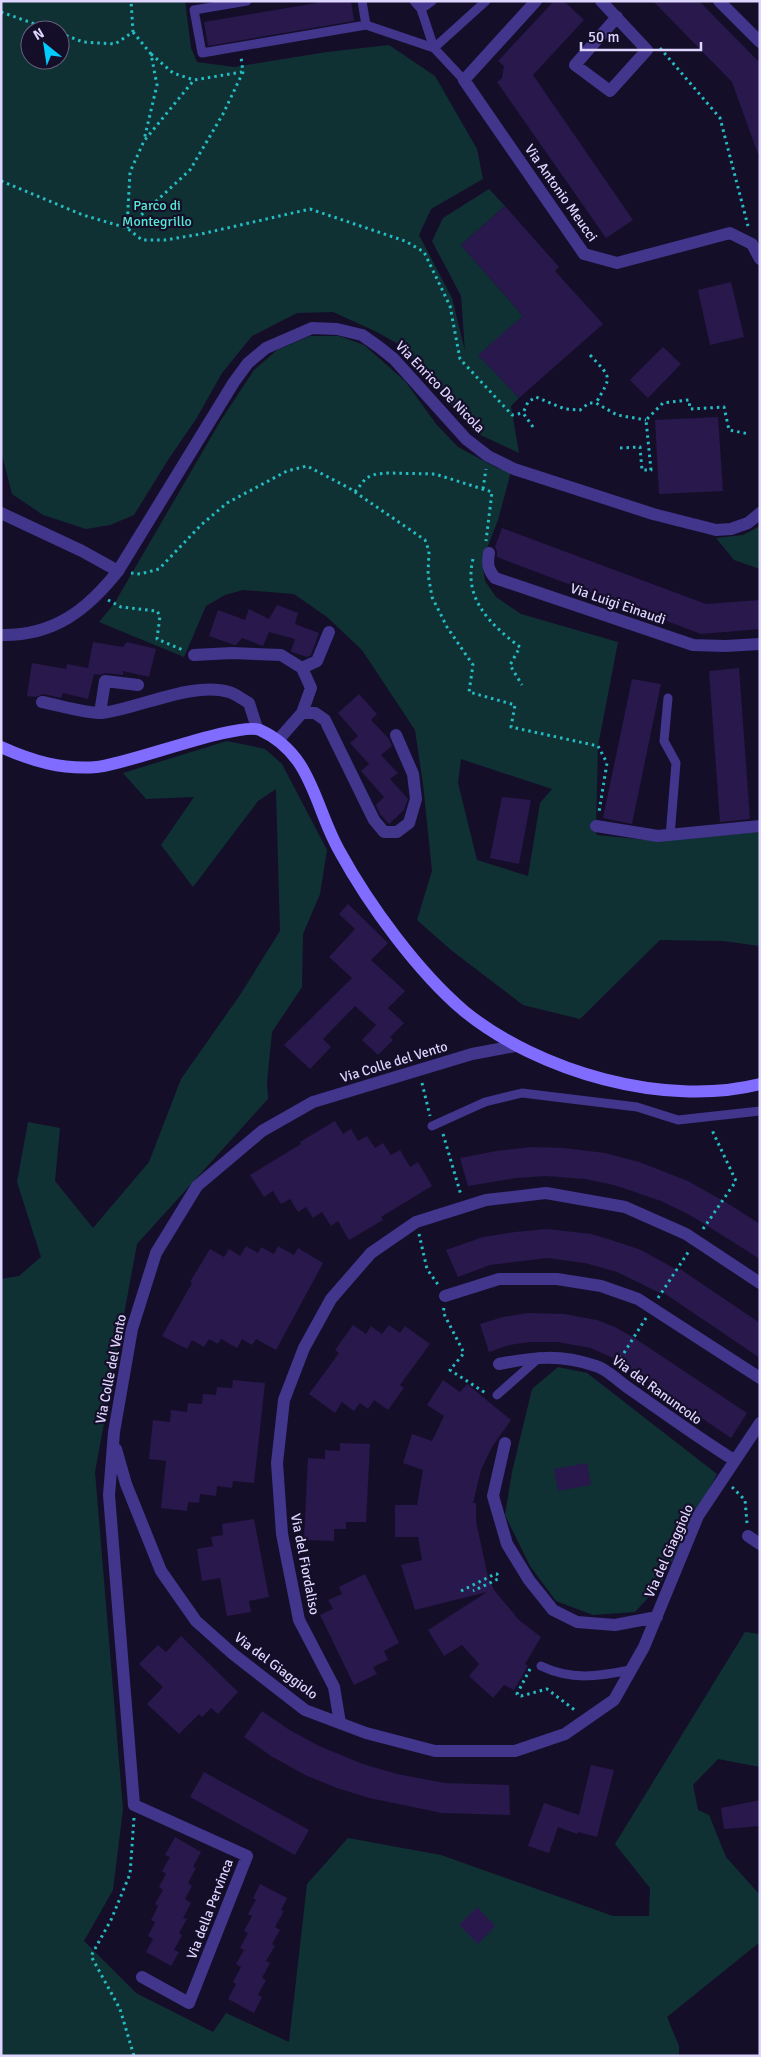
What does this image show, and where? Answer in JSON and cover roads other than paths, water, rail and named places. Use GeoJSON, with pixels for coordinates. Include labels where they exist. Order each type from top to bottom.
{"type":"FeatureCollection","features":[{"type":"Feature","properties":{"kind":"main road"},"geometry":{"type":"LineString","coordinates":[[1,747],[32,760],[69,767],[96,767],[122,763],[214,735],[257,728],[279,739],[299,760],[338,850],[363,891],[431,980],[465,1011],[515,1046],[576,1071],[621,1084],[679,1092],[740,1089],[760,1084]]}},
{"type":"Feature","properties":{"kind":"street"},"geometry":{"type":"LineString","coordinates":[[464,80],[536,1]]}},
{"type":"Feature","properties":{"kind":"street"},"geometry":{"type":"LineString","coordinates":[[601,1],[618,17],[646,50],[610,91],[576,65],[618,17]]}},
{"type":"Feature","properties":{"kind":"street"},"geometry":{"type":"LineString","coordinates":[[719,1],[760,42]]}},
{"type":"Feature","properties":{"kind":"street","name":"Via Antonio Meucci"},"geometry":{"type":"LineString","coordinates":[[464,80],[584,254],[617,263],[730,233],[752,244],[760,259]]}},
{"type":"Feature","properties":{"kind":"street","name":"Via Enrico De Nicola"},"geometry":{"type":"LineString","coordinates":[[1,635],[17,635],[41,630],[76,614],[99,595],[118,572],[234,382],[248,363],[266,348],[312,328],[337,329],[362,335],[368,339],[394,359],[466,439],[488,456],[514,469],[653,514],[716,530],[731,529],[748,523],[760,513]]}},
{"type":"Feature","properties":{"kind":"street"},"geometry":{"type":"LineString","coordinates":[[1,513],[82,551],[118,572]]}},
{"type":"Feature","properties":{"kind":"street","name":"Via Luigi Einaudi"},"geometry":{"type":"LineString","coordinates":[[489,553],[488,563],[490,572],[495,578],[674,639],[692,645],[760,644]]}},
{"type":"Feature","properties":{"kind":"street"},"geometry":{"type":"LineString","coordinates":[[302,668],[317,661],[329,632]]}},
{"type":"Feature","properties":{"kind":"street"},"geometry":{"type":"LineString","coordinates":[[194,655],[281,655],[302,668],[311,688],[302,713],[279,739]]}},
{"type":"Feature","properties":{"kind":"street"},"geometry":{"type":"LineString","coordinates":[[100,713],[106,681],[138,685]]}},
{"type":"Feature","properties":{"kind":"street"},"geometry":{"type":"LineString","coordinates":[[42,702],[100,713],[131,708],[184,692],[205,690],[230,692],[249,703],[257,728]]}},
{"type":"Feature","properties":{"kind":"street"},"geometry":{"type":"LineString","coordinates":[[302,713],[315,713],[325,720],[374,820],[384,832],[396,832],[410,824],[416,799],[413,774],[396,735]]}},
{"type":"Feature","properties":{"kind":"street"},"geometry":{"type":"LineString","coordinates":[[596,826],[656,836],[760,826]]}},
{"type":"Feature","properties":{"kind":"street","name":"Via Colle del Vento"},"geometry":{"type":"LineString","coordinates":[[134,1805],[109,1495],[114,1439],[132,1329],[156,1253],[196,1186],[262,1131],[313,1102],[472,1054],[515,1046]]}},
{"type":"Feature","properties":{"kind":"street","name":"Via del Fiordaliso"},"geometry":{"type":"LineString","coordinates":[[340,1723],[334,1687],[299,1620],[282,1534],[277,1463],[284,1400],[304,1348],[331,1299],[371,1252],[416,1222],[486,1200],[546,1193],[625,1207],[686,1234],[760,1283]]}},
{"type":"Feature","properties":{"kind":"street"},"geometry":{"type":"LineString","coordinates":[[445,1296],[500,1279],[557,1279],[601,1286],[638,1299],[760,1378]]}},
{"type":"Feature","properties":{"kind":"street","name":"Via del Ranuncolo"},"geometry":{"type":"LineString","coordinates":[[499,1364],[540,1357],[568,1359],[598,1366],[690,1433],[734,1460]]}},
{"type":"Feature","properties":{"kind":"street","name":"Via del Giaggiolo"},"geometry":{"type":"LineString","coordinates":[[114,1439],[126,1484],[161,1571],[196,1621],[233,1654],[306,1710],[366,1734],[435,1751],[515,1751],[565,1734],[614,1700],[644,1647],[698,1516],[760,1424]]}},
{"type":"Feature","properties":{"kind":"street","name":"Via del Giaggiolo"},"geometry":{"type":"LineString","coordinates":[[505,1443],[493,1496],[507,1544],[529,1580],[553,1610],[577,1622],[615,1625],[657,1617]]}},
{"type":"Feature","properties":{"kind":"street"},"geometry":{"type":"LineString","coordinates":[[748,1536],[760,1544]]}},
{"type":"Feature","properties":{"kind":"street","name":"Via della Pervinca"},"geometry":{"type":"LineString","coordinates":[[134,1805],[246,1856],[189,2003],[142,1977]]}},
{"type":"Feature","properties":{"kind":"lane"},"geometry":{"type":"LineString","coordinates":[[247,1],[194,10],[202,53],[366,25],[434,48]]}},
{"type":"Feature","properties":{"kind":"lane"},"geometry":{"type":"LineString","coordinates":[[362,1],[366,25]]}},
{"type":"Feature","properties":{"kind":"lane"},"geometry":{"type":"LineString","coordinates":[[414,1],[420,5],[434,48],[464,80]]}},
{"type":"Feature","properties":{"kind":"lane"},"geometry":{"type":"LineString","coordinates":[[420,5],[432,1]]}},
{"type":"Feature","properties":{"kind":"lane"},"geometry":{"type":"LineString","coordinates":[[434,48],[486,1]]}},
{"type":"Feature","properties":{"kind":"lane"},"geometry":{"type":"LineString","coordinates":[[668,698],[664,741],[676,763],[670,836]]}},
{"type":"Feature","properties":{"kind":"lane"},"geometry":{"type":"LineString","coordinates":[[432,1126],[485,1102],[522,1093],[637,1107],[678,1120],[760,1111]]}},
{"type":"Feature","properties":{"kind":"lane"},"geometry":{"type":"LineString","coordinates":[[493,1395],[540,1357]]}},
{"type":"Feature","properties":{"kind":"lane"},"geometry":{"type":"LineString","coordinates":[[541,1666],[558,1674],[595,1677],[631,1670]]}},
{"type":"Feature","properties":{"kind":"park label","name":"Parco di Montegrillo"},"geometry":{"type":"Point","coordinates":[157,214]}}]}
